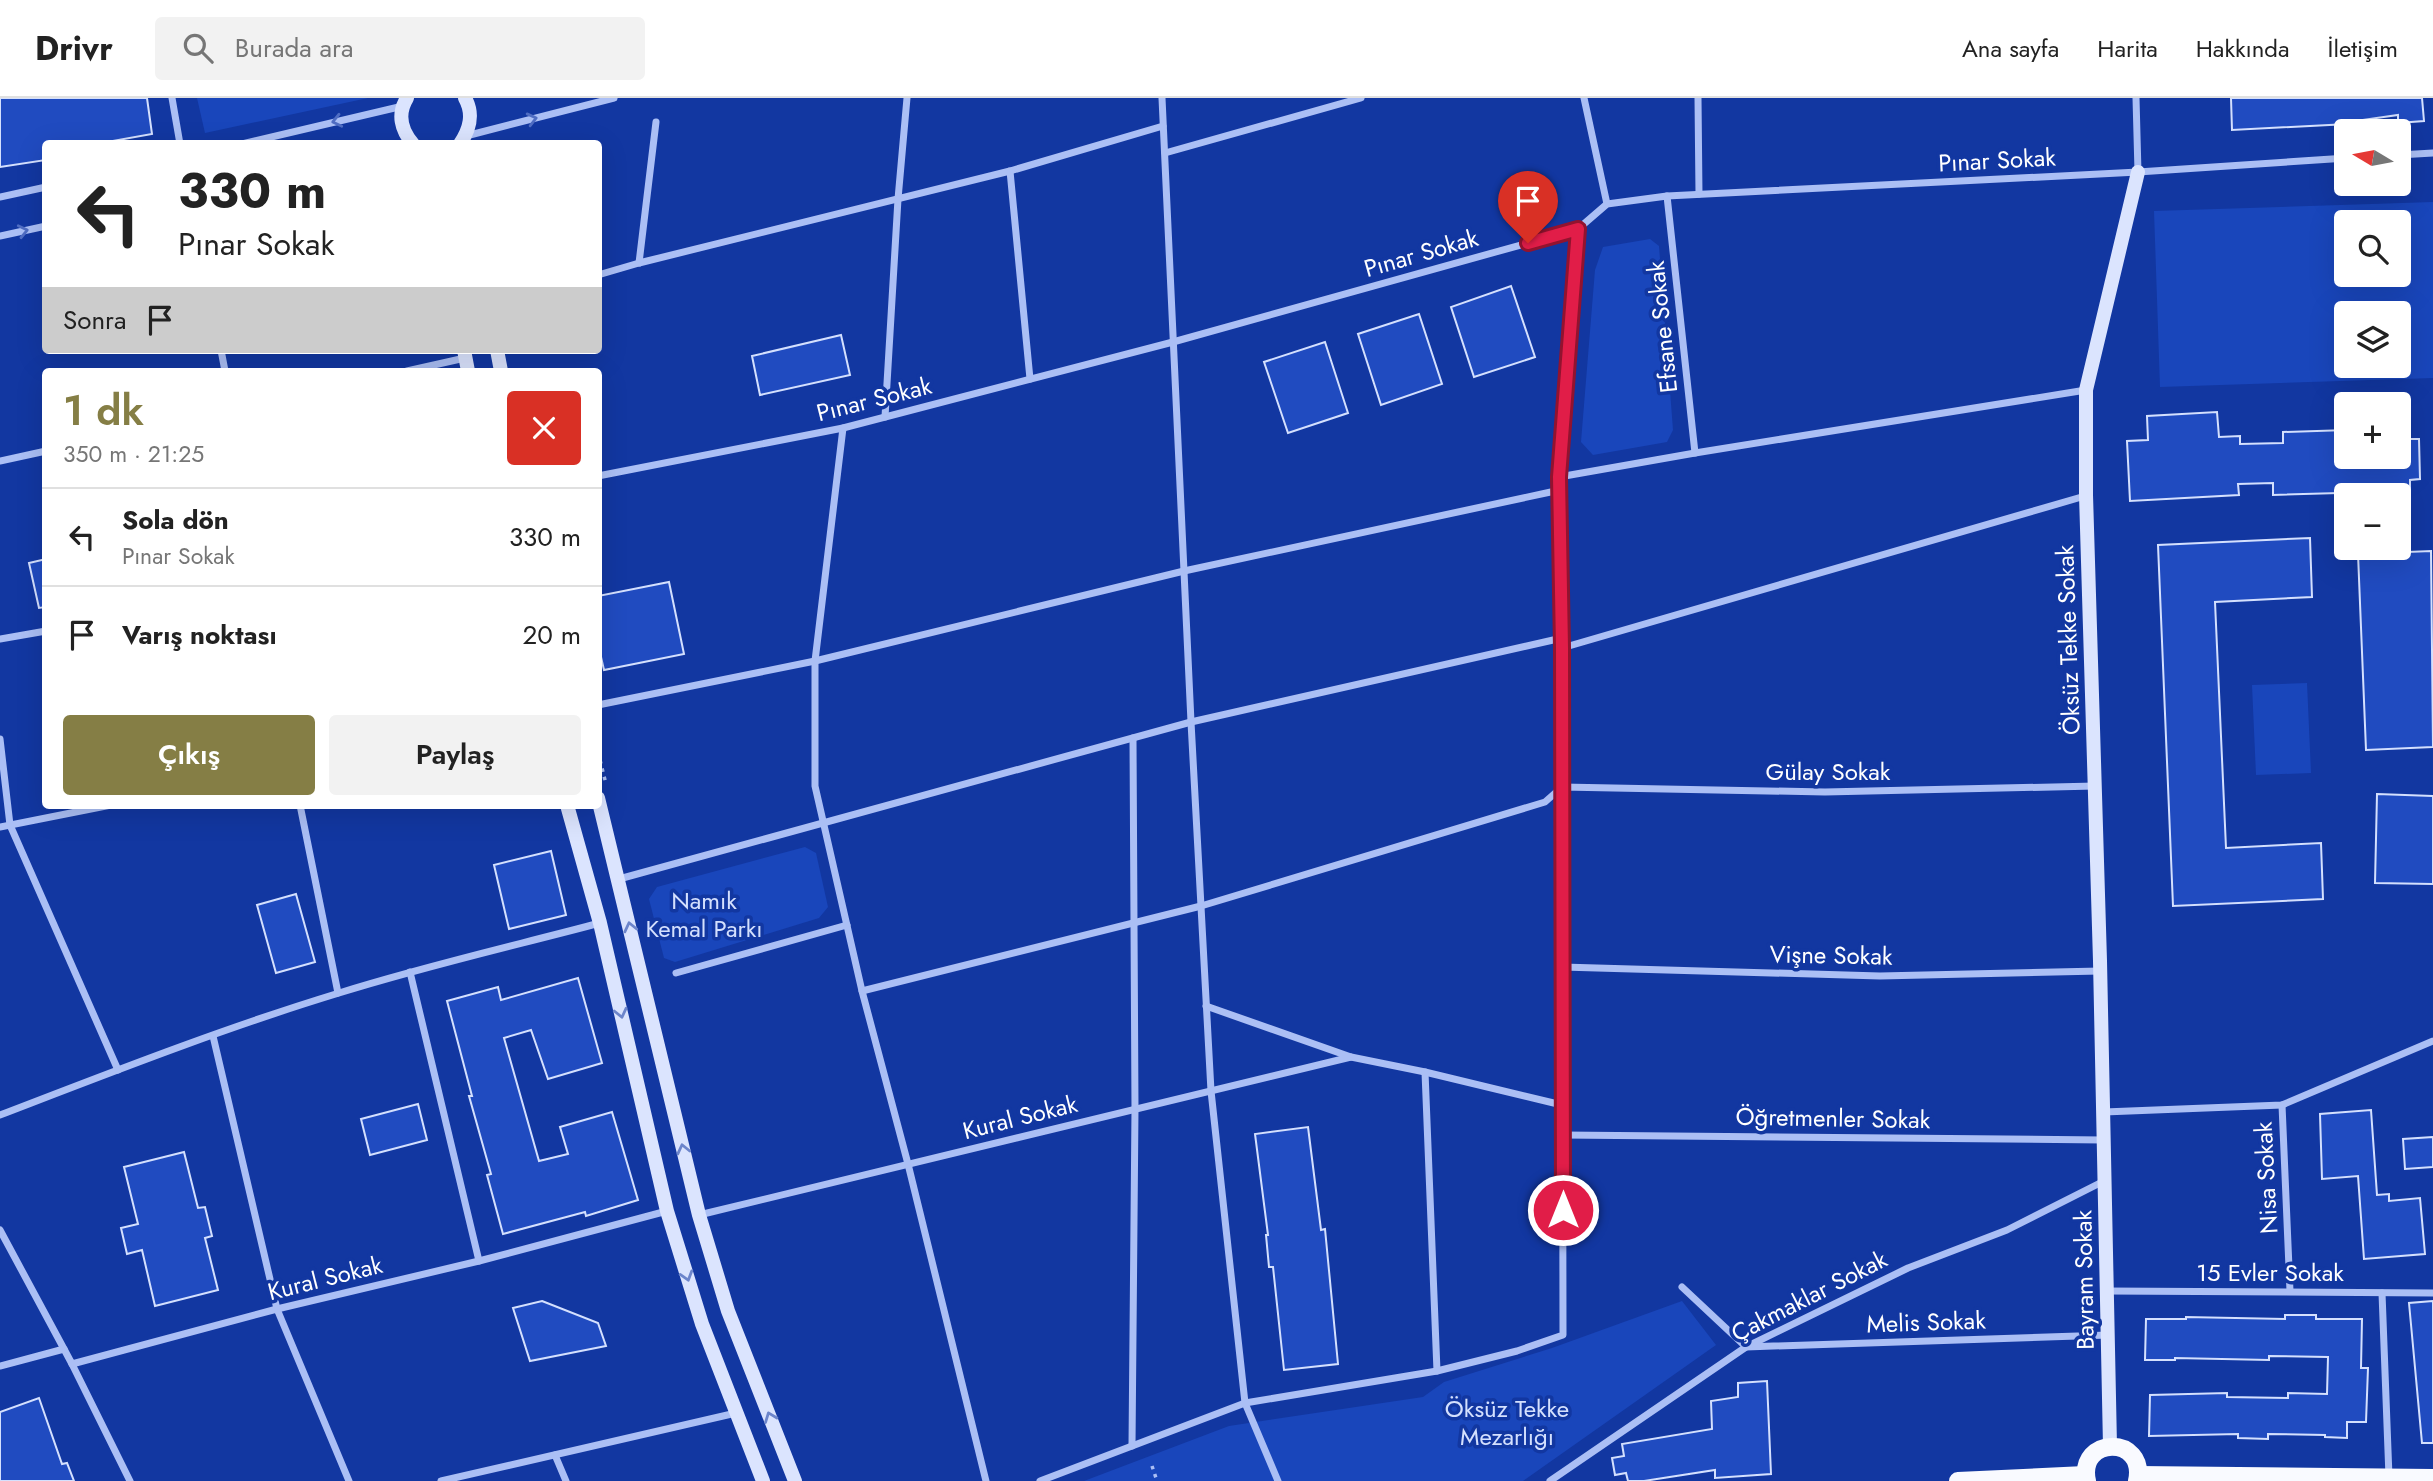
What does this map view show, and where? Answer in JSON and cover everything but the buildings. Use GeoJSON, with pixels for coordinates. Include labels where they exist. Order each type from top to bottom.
{"type":"FeatureCollection","features":[{"type":"Feature","properties":{"kind":"main road"},"geometry":{"type":"LineString","coordinates":[[463,140],[470,125],[471,114],[465,98]]}},
{"type":"Feature","properties":{"kind":"main road"},"geometry":{"type":"LineString","coordinates":[[405,102],[402,125],[406,140]]}},
{"type":"Feature","properties":{"kind":"main road","name":"Öksüz Tekke Sokak"},"geometry":{"type":"LineString","coordinates":[[2103,1112],[2086,495],[2086,390],[2138,172]]}},
{"type":"Feature","properties":{"kind":"main road"},"geometry":{"type":"LineString","coordinates":[[568,809],[600,923],[667,1211],[702,1324],[763,1481]]}},
{"type":"Feature","properties":{"kind":"main road"},"geometry":{"type":"LineString","coordinates":[[601,809],[699,1215],[729,1311],[794,1481]]}},
{"type":"Feature","properties":{"kind":"main road","name":"Bayram Sokak"},"geometry":{"type":"LineString","coordinates":[[2103,1112],[2110,1446]]}},
{"type":"Feature","properties":{"kind":"main road"},"geometry":{"type":"LineString","coordinates":[[1958,1481],[2086,1478],[2087,1463],[2092,1455],[2110,1446],[2129,1452],[2135,1460],[2137,1478],[2433,1478]]}},
{"type":"Feature","properties":{"kind":"street"},"geometry":{"type":"LineString","coordinates":[[172,98],[179,140]]}},
{"type":"Feature","properties":{"kind":"street"},"geometry":{"type":"LineString","coordinates":[[463,140],[614,98]]}},
{"type":"Feature","properties":{"kind":"street"},"geometry":{"type":"LineString","coordinates":[[886,417],[898,199],[907,98]]}},
{"type":"Feature","properties":{"kind":"street"},"geometry":{"type":"LineString","coordinates":[[1162,98],[1211,1091],[1245,1403],[1278,1481]]}},
{"type":"Feature","properties":{"kind":"street"},"geometry":{"type":"LineString","coordinates":[[1165,153],[1361,98]]}},
{"type":"Feature","properties":{"kind":"street"},"geometry":{"type":"LineString","coordinates":[[1584,98],[1607,204]]}},
{"type":"Feature","properties":{"kind":"street"},"geometry":{"type":"LineString","coordinates":[[1698,98],[1699,194]]}},
{"type":"Feature","properties":{"kind":"street"},"geometry":{"type":"LineString","coordinates":[[2136,98],[2138,172]]}},
{"type":"Feature","properties":{"kind":"street"},"geometry":{"type":"LineString","coordinates":[[258,140],[405,102]]}},
{"type":"Feature","properties":{"kind":"street"},"geometry":{"type":"LineString","coordinates":[[639,262],[656,122]]}},
{"type":"Feature","properties":{"kind":"street"},"geometry":{"type":"LineString","coordinates":[[602,274],[639,262],[1010,170],[1164,125]]}},
{"type":"Feature","properties":{"kind":"street"},"geometry":{"type":"LineString","coordinates":[[2412,154],[2433,153]]}},
{"type":"Feature","properties":{"kind":"street","name":"Pınar Sokak"},"geometry":{"type":"LineString","coordinates":[[602,475],[843,428],[1173,342],[1578,229],[1607,204],[1699,194],[2138,172],[2334,159]]}},
{"type":"Feature","properties":{"kind":"street"},"geometry":{"type":"LineString","coordinates":[[1010,170],[1030,379]]}},
{"type":"Feature","properties":{"kind":"street"},"geometry":{"type":"LineString","coordinates":[[0,197],[42,188]]}},
{"type":"Feature","properties":{"kind":"street","name":"Efsane Sokak"},"geometry":{"type":"LineString","coordinates":[[1667,196],[1695,453]]}},
{"type":"Feature","properties":{"kind":"street"},"geometry":{"type":"LineString","coordinates":[[0,236],[42,227]]}},
{"type":"Feature","properties":{"kind":"street"},"geometry":{"type":"LineString","coordinates":[[1040,1481],[1245,1403],[1437,1371],[1517,1351],[1563,1335],[1562,638],[1559,477],[1578,229]]}},
{"type":"Feature","properties":{"kind":"street"},"geometry":{"type":"LineString","coordinates":[[423,368],[466,360]]}},
{"type":"Feature","properties":{"kind":"street"},"geometry":{"type":"LineString","coordinates":[[1559,477],[2086,390]]}},
{"type":"Feature","properties":{"kind":"street"},"geometry":{"type":"LineString","coordinates":[[843,428],[815,661],[815,786],[862,991],[908,1164],[986,1481]]}},
{"type":"Feature","properties":{"kind":"street"},"geometry":{"type":"LineString","coordinates":[[0,461],[42,452]]}},
{"type":"Feature","properties":{"kind":"street"},"geometry":{"type":"LineString","coordinates":[[602,704],[815,661],[1184,571],[1560,490]]}},
{"type":"Feature","properties":{"kind":"street"},"geometry":{"type":"LineString","coordinates":[[1562,648],[2086,495]]}},
{"type":"Feature","properties":{"kind":"street"},"geometry":{"type":"LineString","coordinates":[[0,639],[42,632]]}},
{"type":"Feature","properties":{"kind":"street"},"geometry":{"type":"LineString","coordinates":[[619,879],[1191,722],[1562,638]]}},
{"type":"Feature","properties":{"kind":"street"},"geometry":{"type":"LineString","coordinates":[[1132,1446],[1135,1109],[1133,738]]}},
{"type":"Feature","properties":{"kind":"street"},"geometry":{"type":"LineString","coordinates":[[0,739],[10,825],[118,1070]]}},
{"type":"Feature","properties":{"kind":"street","name":"Gülay Sokak"},"geometry":{"type":"LineString","coordinates":[[1562,787],[1825,792],[2095,786]]}},
{"type":"Feature","properties":{"kind":"street"},"geometry":{"type":"LineString","coordinates":[[862,991],[1200,906],[1545,802],[1562,787]]}},
{"type":"Feature","properties":{"kind":"street"},"geometry":{"type":"LineString","coordinates":[[0,827],[90,809]]}},
{"type":"Feature","properties":{"kind":"street"},"geometry":{"type":"LineString","coordinates":[[301,809],[338,993]]}},
{"type":"Feature","properties":{"kind":"street"},"geometry":{"type":"LineString","coordinates":[[0,1115],[118,1070],[338,993],[600,923]]}},
{"type":"Feature","properties":{"kind":"street"},"geometry":{"type":"LineString","coordinates":[[676,973],[847,925]]}},
{"type":"Feature","properties":{"kind":"street","name":"Vişne Sokak"},"geometry":{"type":"LineString","coordinates":[[1562,967],[1880,976],[2100,971]]}},
{"type":"Feature","properties":{"kind":"street"},"geometry":{"type":"LineString","coordinates":[[410,972],[479,1261]]}},
{"type":"Feature","properties":{"kind":"street"},"geometry":{"type":"LineString","coordinates":[[1206,1006],[1351,1057],[1562,1105]]}},
{"type":"Feature","properties":{"kind":"street"},"geometry":{"type":"LineString","coordinates":[[213,1036],[276,1309],[349,1481]]}},
{"type":"Feature","properties":{"kind":"street"},"geometry":{"type":"LineString","coordinates":[[2103,1112],[2281,1105],[2433,1041]]}},
{"type":"Feature","properties":{"kind":"street","name":"Kural Sokak"},"geometry":{"type":"LineString","coordinates":[[699,1215],[1351,1057]]}},
{"type":"Feature","properties":{"kind":"street"},"geometry":{"type":"LineString","coordinates":[[1425,1072],[1437,1371]]}},
{"type":"Feature","properties":{"kind":"street","name":"Nisa Sokak"},"geometry":{"type":"LineString","coordinates":[[2281,1105],[2290,1292]]}},
{"type":"Feature","properties":{"kind":"street","name":"Öğretmenler Sokak"},"geometry":{"type":"LineString","coordinates":[[1563,1135],[2103,1140]]}},
{"type":"Feature","properties":{"kind":"street","name":"Çakmaklar Sokak"},"geometry":{"type":"LineString","coordinates":[[1550,1481],[1746,1347],[1908,1268],[2007,1230],[2104,1180]]}},
{"type":"Feature","properties":{"kind":"street","name":"Kural Sokak"},"geometry":{"type":"LineString","coordinates":[[72,1364],[276,1309],[479,1261],[667,1211]]}},
{"type":"Feature","properties":{"kind":"street"},"geometry":{"type":"LineString","coordinates":[[0,1230],[72,1364],[130,1481]]}},
{"type":"Feature","properties":{"kind":"street"},"geometry":{"type":"LineString","coordinates":[[1682,1287],[1746,1347]]}},
{"type":"Feature","properties":{"kind":"street","name":"15 Evler Sokak"},"geometry":{"type":"LineString","coordinates":[[2106,1291],[2433,1293]]}},
{"type":"Feature","properties":{"kind":"street"},"geometry":{"type":"LineString","coordinates":[[2382,1293],[2389,1478]]}},
{"type":"Feature","properties":{"kind":"street","name":"Melis Sokak"},"geometry":{"type":"LineString","coordinates":[[1746,1347],[2108,1335]]}},
{"type":"Feature","properties":{"kind":"street"},"geometry":{"type":"LineString","coordinates":[[0,1366],[64,1349]]}},
{"type":"Feature","properties":{"kind":"street"},"geometry":{"type":"LineString","coordinates":[[441,1481],[736,1413]]}},
{"type":"Feature","properties":{"kind":"street"},"geometry":{"type":"LineString","coordinates":[[555,1455],[566,1481]]}},
{"type":"Feature","properties":{"kind":"path"},"geometry":{"type":"LineString","coordinates":[[1152,1466],[1157,1481]]}},
{"type":"Feature","properties":{"kind":"green space"},"geometry":{"type":"Polygon","coordinates":[[[197,98],[368,98],[205,133],[197,98]]]}},
{"type":"Feature","properties":{"kind":"green space"},"geometry":{"type":"Polygon","coordinates":[[[2433,202],[2433,378],[2160,387],[2154,211],[2433,202]]]}},
{"type":"Feature","properties":{"kind":"green space"},"geometry":{"type":"Polygon","coordinates":[[[1650,239],[1659,246],[1673,430],[1667,442],[1593,455],[1581,442],[1595,270],[1603,247],[1650,239]]]}},
{"type":"Feature","properties":{"kind":"green space"},"geometry":{"type":"Polygon","coordinates":[[[2307,683],[2311,773],[2256,775],[2252,685],[2307,683]]]}},
{"type":"Feature","properties":{"kind":"green space","name":"Namık Kemal Parkı"},"geometry":{"type":"Polygon","coordinates":[[[805,847],[816,853],[828,907],[819,918],[675,962],[664,958],[649,899],[657,887],[805,847]]]}},
{"type":"Feature","properties":{"kind":"green space","name":"Öksüz Tekke Mezarlığı"},"geometry":{"type":"Polygon","coordinates":[[[1682,1301],[1716,1345],[1523,1481],[1084,1481],[1229,1426],[1423,1397],[1444,1382],[1552,1348],[1682,1301]]]}},
{"type":"Feature","properties":{"kind":"route"},"geometry":{"type":"LineString","coordinates":[[1528,243],[1578,229],[1559,477],[1563,1210]]}}]}
